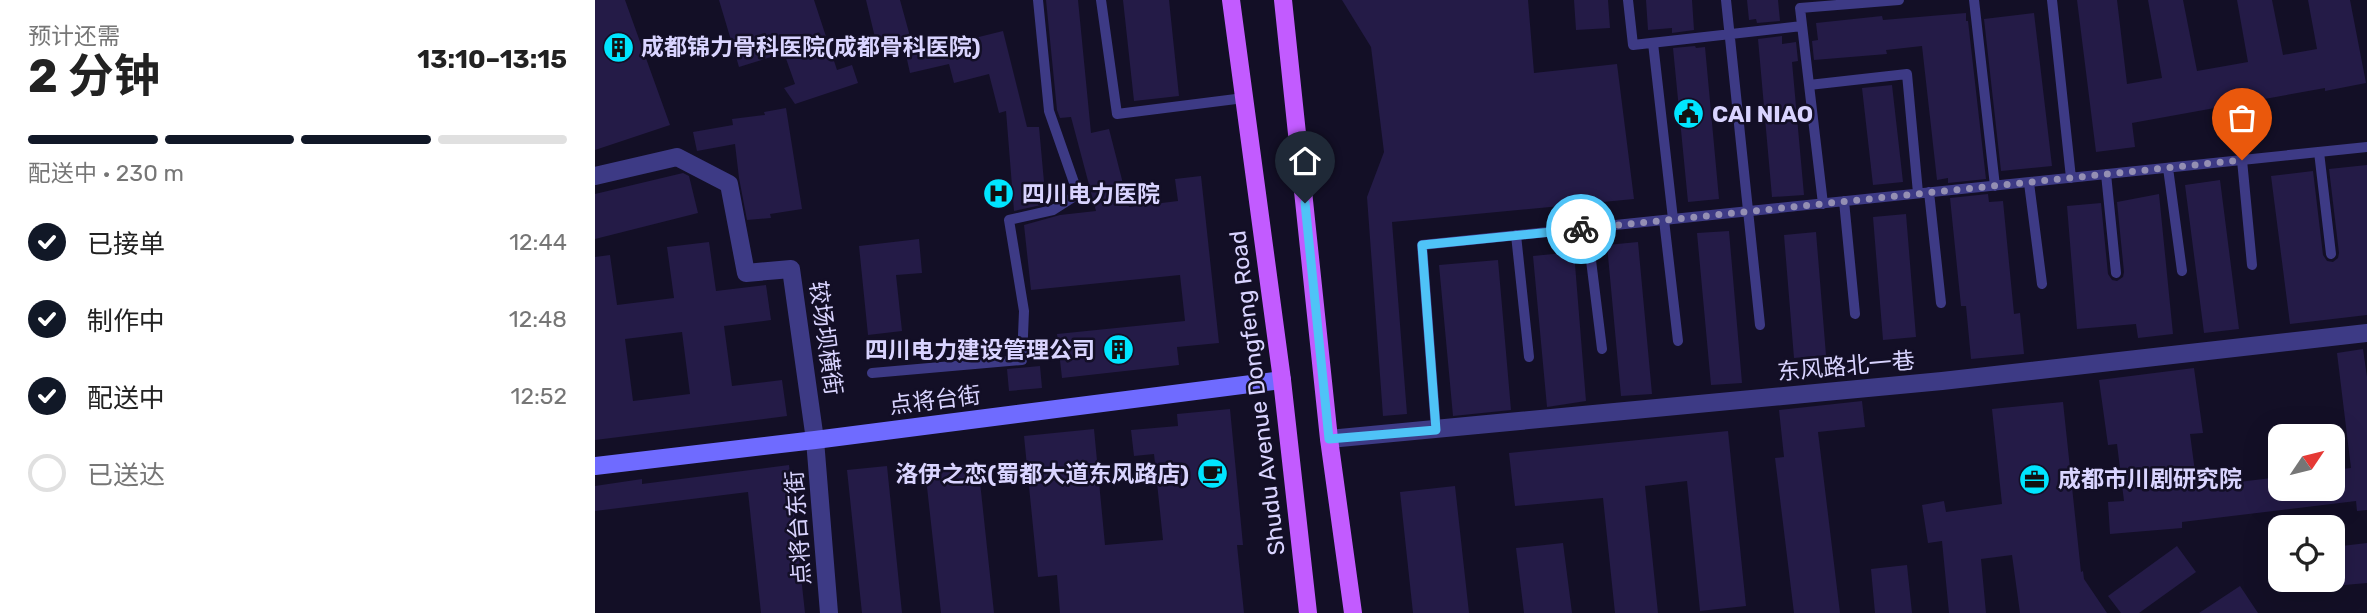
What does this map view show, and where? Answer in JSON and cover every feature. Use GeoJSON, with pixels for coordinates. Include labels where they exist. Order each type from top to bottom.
{"type":"FeatureCollection","features":[{"type":"Feature","properties":{"kind":"main road","name":"Shudu Avenue Dongfeng Road"},"geometry":{"type":"LineString","coordinates":[[1231,0],[1282,380],[1308,613]]}},
{"type":"Feature","properties":{"kind":"main road"},"geometry":{"type":"LineString","coordinates":[[1283,0],[1329,439],[1353,613]]}},
{"type":"Feature","properties":{"kind":"street","name":"较场坝横街"},"geometry":{"type":"LineString","coordinates":[[595,176],[677,157],[729,184],[746,272],[792,270],[815,440]]}},
{"type":"Feature","properties":{"kind":"street","name":"东风路北一巷"},"geometry":{"type":"LineString","coordinates":[[1329,439],[1942,382],[2367,333]]}},
{"type":"Feature","properties":{"kind":"street","name":"点将台街"},"geometry":{"type":"LineString","coordinates":[[595,466],[1282,380]]}},
{"type":"Feature","properties":{"kind":"street","name":"点将台东街"},"geometry":{"type":"LineString","coordinates":[[815,440],[829,613]]}},
{"type":"Feature","properties":{"kind":"lane"},"geometry":{"type":"LineString","coordinates":[[872,373],[1022,360],[1024,311],[1009,220],[1053,210],[1078,194],[1049,111],[1038,0]]}},
{"type":"Feature","properties":{"kind":"lane"},"geometry":{"type":"LineString","coordinates":[[1101,0],[1117,114],[1244,98]]}},
{"type":"Feature","properties":{"kind":"lane"},"geometry":{"type":"LineString","coordinates":[[1628,0],[1633,45],[1802,26]]}},
{"type":"Feature","properties":{"kind":"lane"},"geometry":{"type":"LineString","coordinates":[[1726,0],[1760,325]]}},
{"type":"Feature","properties":{"kind":"lane"},"geometry":{"type":"LineString","coordinates":[[1823,204],[1800,4],[1899,0]]}},
{"type":"Feature","properties":{"kind":"lane"},"geometry":{"type":"LineString","coordinates":[[1975,0],[1995,186]]}},
{"type":"Feature","properties":{"kind":"lane"},"geometry":{"type":"LineString","coordinates":[[2052,0],[2071,178]]}},
{"type":"Feature","properties":{"kind":"lane"},"geometry":{"type":"LineString","coordinates":[[1653,43],[1678,341]]}},
{"type":"Feature","properties":{"kind":"lane"},"geometry":{"type":"LineString","coordinates":[[1809,85],[1907,74],[1941,303]]}},
{"type":"Feature","properties":{"kind":"lane"},"geometry":{"type":"LineString","coordinates":[[1436,430],[1422,245],[2367,147]]}},
{"type":"Feature","properties":{"kind":"lane"},"geometry":{"type":"LineString","coordinates":[[2319,152],[2331,254]]}},
{"type":"Feature","properties":{"kind":"lane"},"geometry":{"type":"LineString","coordinates":[[2242,160],[2252,265]]}},
{"type":"Feature","properties":{"kind":"lane"},"geometry":{"type":"LineString","coordinates":[[2168,168],[2182,271]]}},
{"type":"Feature","properties":{"kind":"lane"},"geometry":{"type":"LineString","coordinates":[[2106,174],[2116,273]]}},
{"type":"Feature","properties":{"kind":"lane"},"geometry":{"type":"LineString","coordinates":[[2029,183],[2042,284]]}},
{"type":"Feature","properties":{"kind":"lane"},"geometry":{"type":"LineString","coordinates":[[1844,201],[1855,314]]}},
{"type":"Feature","properties":{"kind":"lane"},"geometry":{"type":"LineString","coordinates":[[1587,228],[1602,349]]}},
{"type":"Feature","properties":{"kind":"lane"},"geometry":{"type":"LineString","coordinates":[[1516,235],[1529,357]]}},
{"type":"Feature","properties":{"kind":"building","name":"成都锦力骨科医院(成都骨科医院)"},"geometry":{"type":"Polygon","coordinates":[[[595,0],[625,0],[670,125],[595,150],[595,0]]]}},
{"type":"Feature","properties":{"kind":"building"},"geometry":{"type":"Polygon","coordinates":[[[719,0],[814,0],[837,70],[852,65],[858,83],[795,104],[784,88],[795,84],[784,53],[739,67],[719,0]]]}},
{"type":"Feature","properties":{"kind":"building"},"geometry":{"type":"Polygon","coordinates":[[[866,0],[900,0],[911,40],[878,50],[866,0]]]}},
{"type":"Feature","properties":{"kind":"building"},"geometry":{"type":"Polygon","coordinates":[[[1046,0],[1078,0],[1091,133],[1109,129],[1129,207],[1178,201],[1175,179],[1201,176],[1219,343],[1177,347],[1179,365],[1062,378],[1057,334],[1185,321],[1180,275],[1031,290],[1024,225],[1060,215],[1096,211],[1071,117],[1060,118],[1057,110],[1046,0]]]}},
{"type":"Feature","properties":{"kind":"building"},"geometry":{"type":"Polygon","coordinates":[[[1123,0],[1169,0],[1179,96],[1134,101],[1123,0]]]}},
{"type":"Feature","properties":{"kind":"building"},"geometry":{"type":"Polygon","coordinates":[[[1342,0],[1528,0],[1534,73],[1617,64],[1634,199],[1392,222],[1407,414],[1383,416],[1367,197],[1384,152],[1371,47],[1342,0]]]}},
{"type":"Feature","properties":{"kind":"building"},"geometry":{"type":"Polygon","coordinates":[[[1574,0],[1608,0],[1610,28],[1576,30],[1574,0]]]}},
{"type":"Feature","properties":{"kind":"building"},"geometry":{"type":"Polygon","coordinates":[[[1646,0],[1692,0],[1694,30],[1672,33],[1672,28],[1648,30],[1646,0]]]}},
{"type":"Feature","properties":{"kind":"building"},"geometry":{"type":"Polygon","coordinates":[[[1747,0],[1778,0],[1780,21],[1757,23],[1756,19],[1749,20],[1747,0]]]}},
{"type":"Feature","properties":{"kind":"building"},"geometry":{"type":"Polygon","coordinates":[[[2077,0],[2117,0],[2127,84],[2162,78],[2148,0],[2183,0],[2197,71],[2248,62],[2237,0],[2272,0],[2283,55],[2317,49],[2308,0],[2350,0],[2366,83],[2132,123],[2135,147],[2096,152],[2077,0]]]}},
{"type":"Feature","properties":{"kind":"building"},"geometry":{"type":"Polygon","coordinates":[[[1966,13],[1986,179],[1948,183],[1948,178],[1937,180],[1922,46],[1886,50],[1887,54],[1814,60],[1812,41],[1818,40],[1816,23],[1882,16],[1883,20],[1966,13]]]}},
{"type":"Feature","properties":{"kind":"building"},"geometry":{"type":"Polygon","coordinates":[[[2034,13],[2052,166],[2001,171],[1984,19],[2034,13]]]}},
{"type":"Feature","properties":{"kind":"building"},"geometry":{"type":"Polygon","coordinates":[[[1003,31],[1027,127],[1039,127],[1046,204],[1014,211],[1006,111],[999,113],[989,74],[954,83],[949,64],[910,73],[906,55],[1003,31]]]}},
{"type":"Feature","properties":{"kind":"building"},"geometry":{"type":"Polygon","coordinates":[[[1782,36],[1782,44],[1796,42],[1798,61],[1792,62],[1804,195],[1772,197],[1758,39],[1782,36]]]}},
{"type":"Feature","properties":{"kind":"building"},"geometry":{"type":"Polygon","coordinates":[[[1705,47],[1719,199],[1688,202],[1673,48],[1705,47]]]}},
{"type":"Feature","properties":{"kind":"building"},"geometry":{"type":"Polygon","coordinates":[[[1892,85],[1903,182],[1873,185],[1862,88],[1892,85]]]}},
{"type":"Feature","properties":{"kind":"building"},"geometry":{"type":"Polygon","coordinates":[[[786,108],[802,209],[770,214],[771,218],[747,220],[735,144],[697,151],[693,132],[733,125],[732,119],[765,115],[764,112],[786,108]]]}},
{"type":"Feature","properties":{"kind":"building"},"geometry":{"type":"Polygon","coordinates":[[[2367,165],[2367,315],[2290,324],[2271,176],[2313,171],[2323,255],[2327,261],[2333,262],[2339,253],[2329,169],[2367,165]]]}},
{"type":"Feature","properties":{"kind":"building"},"geometry":{"type":"Polygon","coordinates":[[[683,173],[689,176],[698,213],[595,239],[595,194],[683,173]]]}},
{"type":"Feature","properties":{"kind":"building"},"geometry":{"type":"Polygon","coordinates":[[[2220,180],[2239,329],[2204,333],[2185,185],[2220,180]]]}},
{"type":"Feature","properties":{"kind":"building"},"geometry":{"type":"Polygon","coordinates":[[[1988,194],[1989,202],[2003,201],[2014,314],[2020,313],[2024,354],[1971,359],[1966,306],[1961,306],[1950,198],[1988,194]]]}},
{"type":"Feature","properties":{"kind":"building"},"geometry":{"type":"Polygon","coordinates":[[[2159,194],[2173,334],[2138,338],[2136,324],[2077,329],[2067,206],[2101,203],[2108,274],[2112,280],[2117,281],[2123,277],[2124,272],[2117,202],[2159,194]]]}},
{"type":"Feature","properties":{"kind":"building"},"geometry":{"type":"Polygon","coordinates":[[[1906,214],[1916,337],[1883,340],[1873,217],[1906,214]]]}},
{"type":"Feature","properties":{"kind":"building"},"geometry":{"type":"Polygon","coordinates":[[[1729,231],[1742,383],[1711,385],[1697,233],[1729,231]]]}},
{"type":"Feature","properties":{"kind":"building"},"geometry":{"type":"Polygon","coordinates":[[[1816,232],[1826,355],[1794,358],[1784,235],[1816,232]]]}},
{"type":"Feature","properties":{"kind":"building"},"geometry":{"type":"Polygon","coordinates":[[[919,239],[922,273],[896,275],[902,331],[868,335],[859,246],[919,239]]]}},
{"type":"Feature","properties":{"kind":"building"},"geometry":{"type":"Polygon","coordinates":[[[709,242],[716,291],[766,285],[771,320],[724,326],[732,386],[782,380],[787,416],[595,440],[595,257],[610,255],[617,305],[674,298],[667,247],[709,242]],[[682,332],[625,339],[633,401],[690,394],[682,332]]]}},
{"type":"Feature","properties":{"kind":"building"},"geometry":{"type":"Polygon","coordinates":[[[1638,242],[1652,394],[1621,396],[1607,245],[1638,242]]]}},
{"type":"Feature","properties":{"kind":"building"},"geometry":{"type":"Polygon","coordinates":[[[1574,252],[1586,401],[1547,407],[1533,256],[1574,252]]]}},
{"type":"Feature","properties":{"kind":"building"},"geometry":{"type":"Polygon","coordinates":[[[1498,260],[1511,410],[1453,416],[1439,265],[1498,260]]]}},
{"type":"Feature","properties":{"kind":"building"},"geometry":{"type":"Polygon","coordinates":[[[2363,349],[2367,377],[2367,510],[2357,511],[2356,501],[2182,522],[2182,528],[2110,534],[2108,502],[2124,501],[2117,444],[2108,445],[2099,380],[2194,368],[2203,433],[2190,434],[2197,487],[2268,478],[2268,501],[2345,501],[2345,469],[2351,468],[2337,353],[2363,349]]]}},
{"type":"Feature","properties":{"kind":"building"},"geometry":{"type":"Polygon","coordinates":[[[1040,366],[1042,388],[1009,391],[1007,369],[1040,366]]]}},
{"type":"Feature","properties":{"kind":"building"},"geometry":{"type":"Polygon","coordinates":[[[1862,401],[1865,427],[1818,432],[1840,613],[1794,613],[1775,458],[1784,457],[1779,410],[1862,401]]]}},
{"type":"Feature","properties":{"kind":"building"},"geometry":{"type":"Polygon","coordinates":[[[2063,402],[2081,572],[2083,571],[2084,579],[2107,613],[2020,613],[2012,555],[1981,559],[1986,613],[1949,613],[1942,541],[1928,543],[1922,505],[1944,501],[1946,512],[2002,504],[1992,409],[2063,402]]]}},
{"type":"Feature","properties":{"kind":"building"},"geometry":{"type":"Polygon","coordinates":[[[1230,409],[1243,545],[1237,545],[1244,613],[1060,613],[1057,575],[1038,577],[1024,436],[1094,429],[1105,545],[1163,540],[1154,454],[1134,456],[1131,430],[1178,426],[1177,414],[1230,409]]]}},
{"type":"Feature","properties":{"kind":"building"},"geometry":{"type":"Polygon","coordinates":[[[1728,431],[1746,606],[1700,611],[1687,481],[1645,486],[1658,613],[1615,613],[1603,498],[1515,506],[1509,453],[1728,431]]]}},
{"type":"Feature","properties":{"kind":"building"},"geometry":{"type":"Polygon","coordinates":[[[978,463],[994,613],[941,613],[925,469],[978,463]]]}},
{"type":"Feature","properties":{"kind":"building"},"geometry":{"type":"Polygon","coordinates":[[[789,465],[805,613],[761,613],[748,492],[595,511],[595,486],[642,479],[642,484],[789,465]]]}},
{"type":"Feature","properties":{"kind":"building"},"geometry":{"type":"Polygon","coordinates":[[[887,466],[902,613],[862,613],[847,470],[887,466]]]}},
{"type":"Feature","properties":{"kind":"building"},"geometry":{"type":"Polygon","coordinates":[[[1455,486],[1469,613],[1413,613],[1400,492],[1455,486]]]}},
{"type":"Feature","properties":{"kind":"building"},"geometry":{"type":"Polygon","coordinates":[[[1563,543],[1572,613],[1524,613],[1516,548],[1563,543]]]}},
{"type":"Feature","properties":{"kind":"building"},"geometry":{"type":"Polygon","coordinates":[[[2367,543],[2367,583],[2345,585],[2345,546],[2367,543]]]}},
{"type":"Feature","properties":{"kind":"building"},"geometry":{"type":"Polygon","coordinates":[[[2177,546],[2196,572],[2139,613],[2121,613],[2108,596],[2177,546]]]}},
{"type":"Feature","properties":{"kind":"building"},"geometry":{"type":"Polygon","coordinates":[[[1907,565],[1912,613],[1875,613],[1871,569],[1907,565]]]}},
{"type":"Feature","properties":{"kind":"building"},"geometry":{"type":"Polygon","coordinates":[[[2240,586],[2258,613],[2199,613],[2240,586]]]}},
{"type":"Feature","properties":{"kind":"way so far"},"geometry":{"type":"LineString","coordinates":[[1581,229],[2242,160]]}},
{"type":"Feature","properties":{"kind":"place","name":"成都锦力骨科医院(成都骨科医院)"},"geometry":{"type":"Point","coordinates":[618,47]}},
{"type":"Feature","properties":{"kind":"place","name":"CAI NIAO"},"geometry":{"type":"Point","coordinates":[1689,114]}},
{"type":"Feature","properties":{"kind":"place","name":"四川电力医院"},"geometry":{"type":"Point","coordinates":[999,194]}},
{"type":"Feature","properties":{"kind":"place","name":"四川电力建设管理公司"},"geometry":{"type":"Point","coordinates":[1118,350]}},
{"type":"Feature","properties":{"kind":"place","name":"洛伊之恋(蜀都大道东风路店)"},"geometry":{"type":"Point","coordinates":[1212,474]}},
{"type":"Feature","properties":{"kind":"place","name":"成都市川剧研究院"},"geometry":{"type":"Point","coordinates":[2035,479]}},
{"type":"Feature","properties":{"kind":"route"},"geometry":{"type":"LineString","coordinates":[[1305,203],[1329,439],[1436,430],[1422,245],[1581,229]]}}]}
